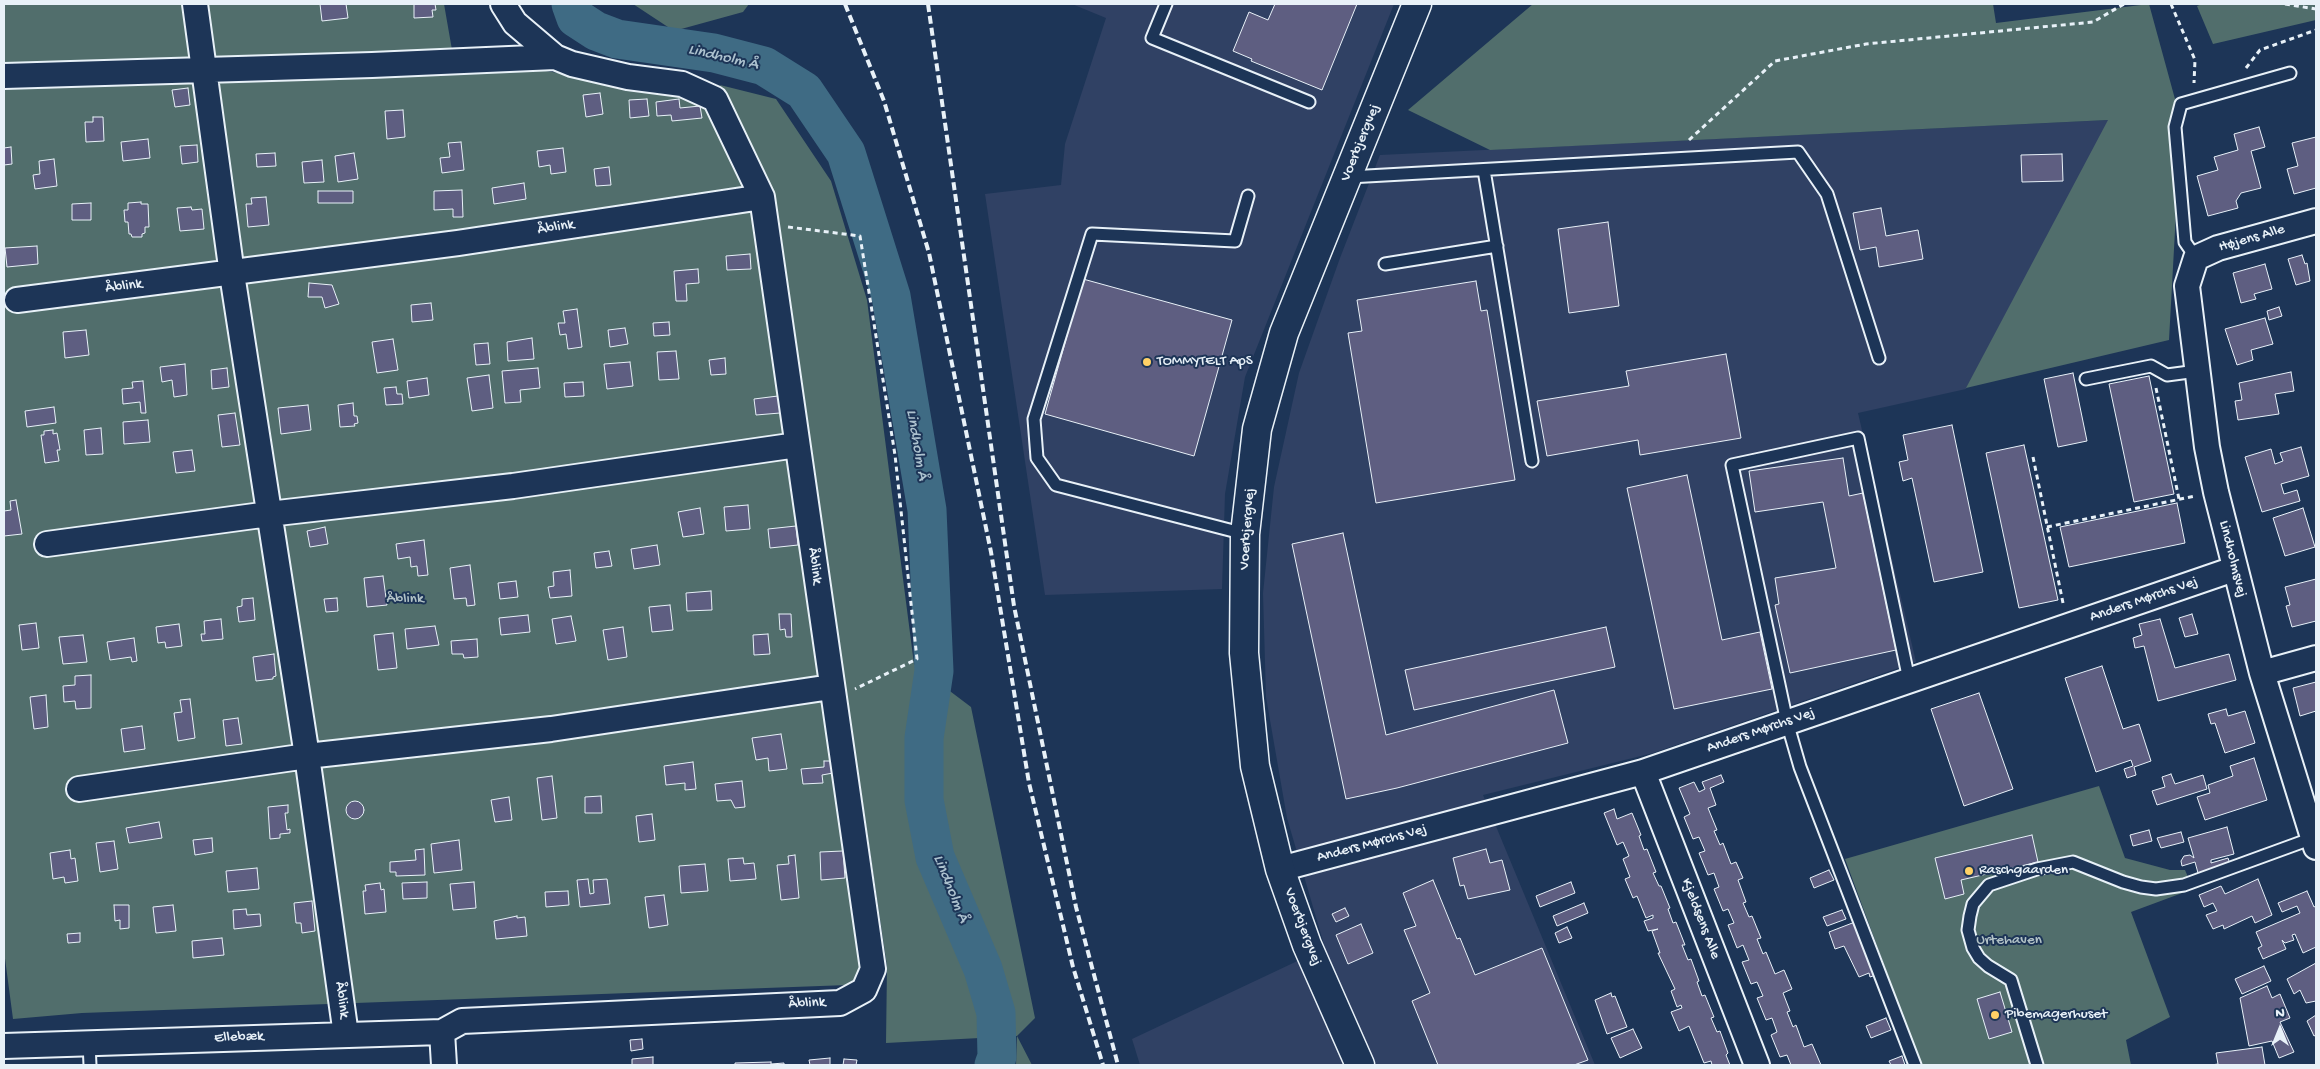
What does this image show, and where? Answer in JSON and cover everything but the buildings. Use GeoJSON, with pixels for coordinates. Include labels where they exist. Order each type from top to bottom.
{"type":"FeatureCollection","features":[{"type":"Feature","properties":{"kind":"street","name":"Åblink"},"geometry":{"type":"LineString","coordinates":[[196,4],[232,274],[307,756],[346,1035]]}},
{"type":"Feature","properties":{"kind":"street","name":"Åblink"},"geometry":{"type":"LineString","coordinates":[[503,4],[515,22],[555,58]]}},
{"type":"Feature","properties":{"kind":"street","name":"Voerbjergvej"},"geometry":{"type":"LineString","coordinates":[[1360,1065],[1307,945],[1280,869],[1254,757],[1244,653],[1245,534],[1257,429],[1284,333],[1417,4]]}},
{"type":"Feature","properties":{"kind":"street","name":"Åblink"},"geometry":{"type":"LineString","coordinates":[[4,76],[555,58],[572,64],[628,77],[682,84],[715,99],[762,197],[873,969],[864,990],[840,1003],[462,1021],[442,1032]]}},
{"type":"Feature","properties":{"kind":"street","name":"Åblink"},"geometry":{"type":"LineString","coordinates":[[17,300],[232,274],[458,243],[762,197]]}},
{"type":"Feature","properties":{"kind":"street","name":"Højens Alle"},"geometry":{"type":"LineString","coordinates":[[2194,261],[2218,248],[2316,221]]}},
{"type":"Feature","properties":{"kind":"street","name":"Lindholmsvej"},"geometry":{"type":"LineString","coordinates":[[2194,261],[2187,286],[2197,371],[2216,492],[2234,569],[2262,673],[2314,842]]}},
{"type":"Feature","properties":{"kind":"street"},"geometry":{"type":"LineString","coordinates":[[47,544],[269,514],[513,486],[797,445]]}},
{"type":"Feature","properties":{"kind":"street","name":"Anders Mørchs Vej"},"geometry":{"type":"LineString","coordinates":[[1280,869],[1643,772],[2234,569]]}},
{"type":"Feature","properties":{"kind":"street"},"geometry":{"type":"LineString","coordinates":[[2262,673],[2316,658]]}},
{"type":"Feature","properties":{"kind":"street"},"geometry":{"type":"LineString","coordinates":[[79,789],[307,756],[551,729],[832,693]]}},
{"type":"Feature","properties":{"kind":"street","name":"Kjeldsens Alle"},"geometry":{"type":"LineString","coordinates":[[1643,772],[1758,1065]]}},
{"type":"Feature","properties":{"kind":"street"},"geometry":{"type":"LineString","coordinates":[[442,1032],[444,1065]]}},
{"type":"Feature","properties":{"kind":"street","name":"Ellebæk"},"geometry":{"type":"LineString","coordinates":[[4,1046],[89,1054],[346,1035],[442,1032]]}},
{"type":"Feature","properties":{"kind":"lane"},"geometry":{"type":"LineString","coordinates":[[1166,4],[1152,38],[1309,102]]}},
{"type":"Feature","properties":{"kind":"lane"},"geometry":{"type":"LineString","coordinates":[[2194,261],[2185,242],[2174,127],[2181,104],[2290,73]]}},
{"type":"Feature","properties":{"kind":"lane"},"geometry":{"type":"LineString","coordinates":[[1347,177],[1798,152],[1827,194],[1879,358]]}},
{"type":"Feature","properties":{"kind":"lane"},"geometry":{"type":"LineString","coordinates":[[1484,170],[1532,461]]}},
{"type":"Feature","properties":{"kind":"lane"},"geometry":{"type":"LineString","coordinates":[[1245,534],[1056,485],[1037,458],[1034,419],[1092,234],[1235,241],[1248,196]]}},
{"type":"Feature","properties":{"kind":"lane"},"geometry":{"type":"LineString","coordinates":[[1385,264],[1497,246]]}},
{"type":"Feature","properties":{"kind":"lane"},"geometry":{"type":"LineString","coordinates":[[2086,379],[2151,366],[2167,375],[2197,371]]}},
{"type":"Feature","properties":{"kind":"lane"},"geometry":{"type":"LineString","coordinates":[[1909,680],[1858,438],[1732,465],[1787,722],[1800,766],[1914,1065]]}},
{"type":"Feature","properties":{"kind":"lane"},"geometry":{"type":"LineString","coordinates":[[2037,1065],[2011,980],[1979,958],[1973,948],[1968,930],[1973,904],[1989,884],[2037,869],[2073,862],[2123,882],[2141,887],[2156,888],[2184,885],[2314,842]]}},
{"type":"Feature","properties":{"kind":"path"},"geometry":{"type":"LineString","coordinates":[[1681,141],[1691,140],[1775,62],[1866,44],[2093,22],[2124,4]]}},
{"type":"Feature","properties":{"kind":"path"},"geometry":{"type":"LineString","coordinates":[[2171,4],[2195,60],[2194,88],[2196,100]]}},
{"type":"Feature","properties":{"kind":"path"},"geometry":{"type":"LineString","coordinates":[[2285,4],[2316,9]]}},
{"type":"Feature","properties":{"kind":"path"},"geometry":{"type":"LineString","coordinates":[[2245,70],[2260,50],[2316,30]]}},
{"type":"Feature","properties":{"kind":"path"},"geometry":{"type":"LineString","coordinates":[[766,224],[860,236],[895,455],[917,660],[832,693]]}},
{"type":"Feature","properties":{"kind":"path"},"geometry":{"type":"LineString","coordinates":[[2151,366],[2180,500]]}},
{"type":"Feature","properties":{"kind":"path"},"geometry":{"type":"LineString","coordinates":[[2033,457],[2068,625]]}},
{"type":"Feature","properties":{"kind":"path"},"geometry":{"type":"LineString","coordinates":[[2047,527],[2216,492]]}},
{"type":"Feature","properties":{"kind":"shaded area"},"geometry":{"type":"Polygon","coordinates":[[[1072,4],[1394,4],[1245,377],[1225,494],[1222,589],[1045,595],[985,194],[1061,185],[1065,144],[1106,18],[1072,4]]]}},
{"type":"Feature","properties":{"kind":"shaded area"},"geometry":{"type":"Polygon","coordinates":[[[2109,120],[1966,389],[1858,413],[1916,662],[1653,753],[1483,795],[1595,1065],[1140,1065],[1132,1039],[1325,948],[1287,818],[1266,697],[1263,593],[1274,487],[1299,373],[1340,258],[1380,155],[2109,120]]]}},
{"type":"Feature","properties":{"kind":"green space","name":"Åblink"},"geometry":{"type":"Polygon","coordinates":[[[4,4],[444,4],[455,67],[510,65],[703,97],[754,212],[864,972],[859,979],[848,985],[82,1013],[13,1019],[4,951],[4,4]]]}},
{"type":"Feature","properties":{"kind":"green space"},"geometry":{"type":"Polygon","coordinates":[[[633,4],[749,4],[743,12],[674,31],[633,4]]]}},
{"type":"Feature","properties":{"kind":"green space"},"geometry":{"type":"Polygon","coordinates":[[[1533,4],[1993,4],[1996,23],[2149,4],[2181,121],[2169,340],[1966,388],[2108,120],[1490,150],[1408,110],[1533,4]]]}},
{"type":"Feature","properties":{"kind":"green space"},"geometry":{"type":"Polygon","coordinates":[[[2202,4],[2316,4],[2316,20],[2213,44],[2197,6],[2202,4]]]}},
{"type":"Feature","properties":{"kind":"green space"},"geometry":{"type":"Polygon","coordinates":[[[720,85],[776,99],[831,181],[867,300],[914,664],[971,707],[1035,1018],[1017,1036],[886,1043],[887,966],[771,186],[720,85]]]}},
{"type":"Feature","properties":{"kind":"green space","name":"Urtehaven"},"geometry":{"type":"Polygon","coordinates":[[[2099,786],[2125,858],[2170,870],[2185,870],[2193,889],[2131,912],[2170,1017],[2126,1040],[2131,1065],[1921,1065],[1845,859],[2099,786]]]}},
{"type":"Feature","properties":{"kind":"green space"},"geometry":{"type":"Polygon","coordinates":[[[1017,1036],[1032,1065],[1016,1065],[1017,1036]]]}},
{"type":"Feature","properties":{"kind":"waterway","name":"Lindholm Å"},"geometry":{"type":"LineString","coordinates":[[571,4],[576,18],[596,31],[617,39],[714,53],[764,66],[804,91],[846,153],[891,296],[927,510],[934,671],[924,738],[924,800],[935,857],[983,969],[996,1013],[997,1057],[994,1065]]}},
{"type":"Feature","properties":{"kind":"railway"},"geometry":{"type":"LineString","coordinates":[[845,4],[884,101],[929,253],[991,552],[1029,783],[1073,967],[1103,1065]]}},
{"type":"Feature","properties":{"kind":"railway"},"geometry":{"type":"LineString","coordinates":[[928,4],[1014,606],[1076,907],[1118,1065]]}},
{"type":"Feature","properties":{"kind":"place","name":"TOMMYTELT ApS"},"geometry":{"type":"Point","coordinates":[1147,362]}},
{"type":"Feature","properties":{"kind":"place","name":"Raschgaarden"},"geometry":{"type":"Point","coordinates":[1969,871]}},
{"type":"Feature","properties":{"kind":"place","name":"Pibemagerhuset"},"geometry":{"type":"Point","coordinates":[1995,1015]}}]}
